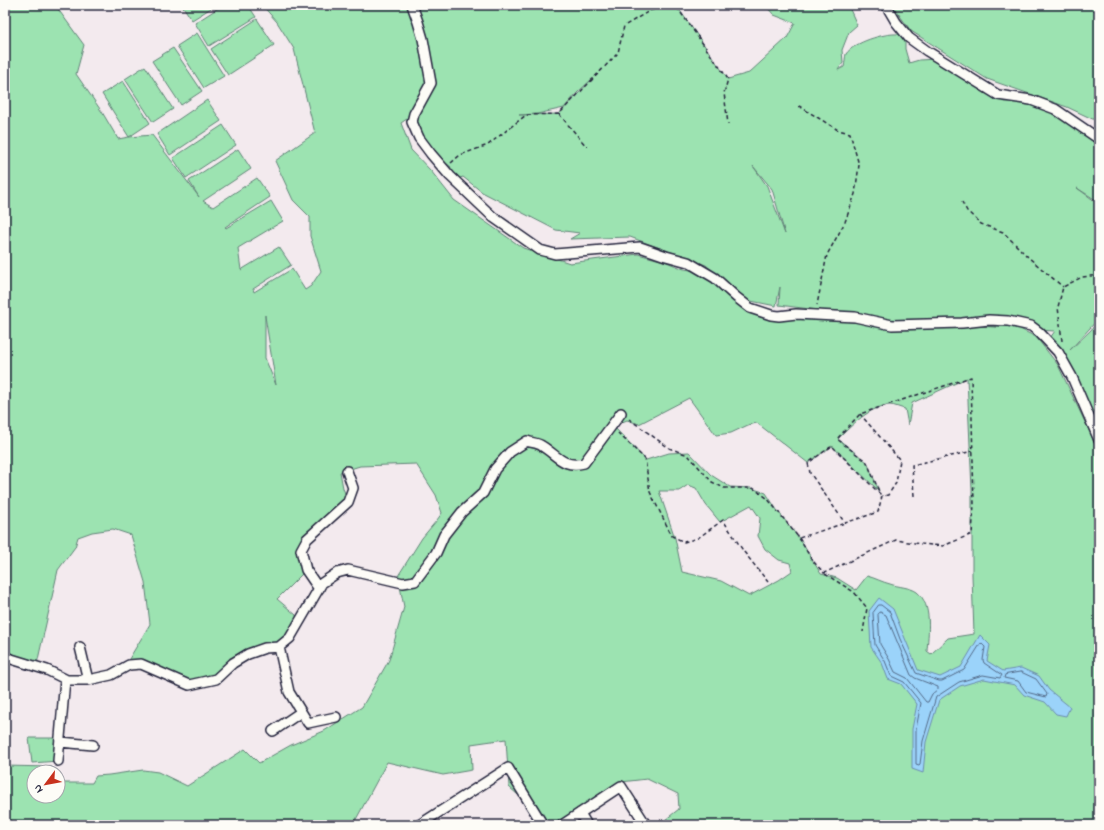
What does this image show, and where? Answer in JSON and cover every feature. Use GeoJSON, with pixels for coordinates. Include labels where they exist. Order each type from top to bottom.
{"type":"FeatureCollection","features":[{"type":"Feature","properties":{"kind":"street"},"geometry":{"type":"LineString","coordinates":[[412,5],[423,39],[430,82],[416,110],[412,122],[419,138],[444,169],[493,217],[540,250],[555,254],[640,247],[688,262],[715,278],[750,308],[771,315],[779,316],[796,314],[856,317],[892,325],[1008,320],[1031,326],[1058,352],[1072,377],[1099,440]]}},
{"type":"Feature","properties":{"kind":"street"},"geometry":{"type":"LineString","coordinates":[[886,5],[896,22],[909,38],[927,51],[998,95],[1031,100],[1055,109],[1099,139]]}},
{"type":"Feature","properties":{"kind":"street"},"geometry":{"type":"LineString","coordinates":[[5,663],[5,657],[47,670],[67,680],[88,680],[111,675],[129,665],[141,664],[189,685],[216,679],[232,663],[248,654],[265,648],[279,647],[290,638],[322,583],[337,573],[348,570],[403,583],[414,581],[436,553],[444,535],[462,512],[483,493],[494,469],[510,452],[527,441],[541,445],[560,460],[575,465],[584,463],[621,413]]}},
{"type":"Feature","properties":{"kind":"street"},"geometry":{"type":"LineString","coordinates":[[319,589],[306,570],[301,550],[307,539],[348,502],[353,488],[347,471]]}},
{"type":"Feature","properties":{"kind":"street"},"geometry":{"type":"LineString","coordinates":[[80,647],[88,680]]}},
{"type":"Feature","properties":{"kind":"street"},"geometry":{"type":"LineString","coordinates":[[279,647],[289,692],[308,723],[336,717]]}},
{"type":"Feature","properties":{"kind":"street"},"geometry":{"type":"LineString","coordinates":[[58,761],[65,679]]}},
{"type":"Feature","properties":{"kind":"street"},"geometry":{"type":"LineString","coordinates":[[273,731],[301,712]]}},
{"type":"Feature","properties":{"kind":"street"},"geometry":{"type":"LineString","coordinates":[[60,742],[93,745]]}},
{"type":"Feature","properties":{"kind":"street"},"geometry":{"type":"LineString","coordinates":[[420,825],[508,768],[543,825]]}},
{"type":"Feature","properties":{"kind":"street"},"geometry":{"type":"LineString","coordinates":[[562,825],[621,786],[646,825]]}},
{"type":"Feature","properties":{"kind":"street"},"geometry":{"type":"LineString","coordinates":[[580,813],[587,825]]}},
{"type":"Feature","properties":{"kind":"path"},"geometry":{"type":"LineString","coordinates":[[444,169],[460,155],[488,145],[526,115],[559,114],[618,53],[624,26],[651,10],[677,5],[728,79],[724,92],[728,124]]}},
{"type":"Feature","properties":{"kind":"path"},"geometry":{"type":"LineString","coordinates":[[799,106],[838,130],[850,133],[859,165],[855,194],[846,222],[827,255],[815,315]]}},
{"type":"Feature","properties":{"kind":"path"},"geometry":{"type":"LineString","coordinates":[[559,114],[588,147]]}},
{"type":"Feature","properties":{"kind":"path"},"geometry":{"type":"LineString","coordinates":[[962,202],[967,211],[981,224],[1003,232],[1028,257],[1063,287]]}},
{"type":"Feature","properties":{"kind":"path"},"geometry":{"type":"LineString","coordinates":[[1062,359],[1062,339],[1058,307],[1063,287],[1082,277],[1099,275]]}},
{"type":"Feature","properties":{"kind":"path"},"geometry":{"type":"LineString","coordinates":[[824,573],[896,540],[943,546],[972,534],[974,504],[971,377],[860,414],[837,439],[867,462],[880,494],[832,446],[808,463],[810,473],[845,523]]}},
{"type":"Feature","properties":{"kind":"path"},"geometry":{"type":"LineString","coordinates":[[621,413],[669,448],[688,456],[712,482],[724,488],[753,488],[767,498],[799,538],[812,560],[824,573],[854,592],[867,608],[863,632]]}},
{"type":"Feature","properties":{"kind":"path"},"geometry":{"type":"LineString","coordinates":[[799,538],[878,512],[882,496],[888,495],[896,483],[900,460],[860,414]]}},
{"type":"Feature","properties":{"kind":"path"},"geometry":{"type":"LineString","coordinates":[[612,426],[618,434],[644,459],[650,492],[672,536],[684,542],[698,538],[723,520],[744,552],[768,582]]}},
{"type":"Feature","properties":{"kind":"path"},"geometry":{"type":"LineString","coordinates":[[914,496],[912,465],[973,451]]}},
{"type":"Feature","properties":{"kind":"green space"},"geometry":{"type":"Polygon","coordinates":[[[5,5],[55,5],[84,45],[76,74],[102,112],[118,139],[152,135],[199,197],[189,181],[238,149],[251,169],[203,201],[213,207],[257,178],[270,197],[225,227],[226,228],[271,201],[283,221],[238,248],[241,270],[279,247],[291,265],[253,289],[254,292],[292,269],[305,290],[311,286],[321,271],[310,236],[310,217],[293,200],[275,161],[315,133],[294,49],[277,22],[262,5],[676,5],[728,79],[749,73],[787,38],[795,23],[774,15],[765,5],[848,5],[857,25],[849,32],[842,50],[843,63],[838,70],[844,67],[846,54],[862,42],[885,35],[898,34],[905,40],[905,49],[909,63],[919,60],[936,59],[1004,102],[1017,101],[1056,112],[1099,141],[1099,202],[1077,188],[1099,204],[1099,318],[1070,350],[1099,320],[1099,439],[1050,338],[1055,331],[1020,329],[1036,337],[1058,365],[1092,437],[1099,456],[1099,825],[667,825],[665,820],[679,809],[678,794],[647,779],[621,782],[552,825],[509,787],[506,739],[471,744],[472,770],[443,775],[387,762],[353,825],[5,825],[5,766],[26,766],[26,804],[66,804],[66,783],[92,783],[96,776],[143,770],[158,772],[187,786],[245,749],[259,763],[291,745],[324,731],[362,707],[389,660],[404,607],[398,576],[422,538],[442,513],[436,495],[416,464],[360,466],[340,472],[343,488],[348,502],[301,550],[306,570],[277,599],[296,615],[298,624],[290,638],[248,654],[216,679],[189,685],[126,664],[150,624],[145,582],[131,535],[113,529],[92,532],[78,537],[75,547],[58,570],[37,664],[5,656],[5,5]],[[593,78],[564,108],[537,114],[519,115],[559,114],[593,78]],[[414,114],[401,123],[411,150],[431,171],[454,200],[523,248],[570,263],[638,254],[664,261],[684,269],[705,272],[721,287],[767,313],[789,315],[811,320],[828,319],[997,327],[888,319],[779,305],[780,287],[776,306],[746,300],[706,265],[630,237],[570,239],[580,233],[556,230],[482,192],[463,177],[460,178],[450,169],[451,167],[438,157],[419,132],[414,114]],[[753,166],[767,186],[785,234],[772,189],[753,166]],[[265,316],[265,358],[276,385],[265,316]],[[967,378],[912,403],[908,425],[905,409],[892,405],[883,406],[861,418],[838,439],[867,462],[879,491],[832,446],[808,463],[757,423],[748,425],[731,433],[716,435],[689,398],[639,424],[627,420],[613,426],[646,460],[669,453],[689,452],[711,475],[730,487],[751,488],[766,493],[801,541],[821,574],[837,578],[856,590],[867,576],[917,592],[925,604],[927,612],[927,651],[931,654],[948,638],[974,634],[972,490],[967,378]],[[688,485],[679,491],[659,491],[675,538],[682,572],[721,581],[749,596],[779,580],[792,571],[790,563],[779,560],[765,549],[758,536],[760,518],[751,505],[720,522],[706,505],[696,488],[688,485]]]}},
{"type":"Feature","properties":{"kind":"green space"},"geometry":{"type":"Polygon","coordinates":[[[182,5],[216,5],[192,20],[182,5]]]}},
{"type":"Feature","properties":{"kind":"green space"},"geometry":{"type":"Polygon","coordinates":[[[223,5],[248,5],[256,17],[209,46],[195,23],[223,5]]]}},
{"type":"Feature","properties":{"kind":"green space"},"geometry":{"type":"Polygon","coordinates":[[[892,5],[1099,5],[1099,122],[1067,107],[987,79],[911,31],[892,5]]]}},
{"type":"Feature","properties":{"kind":"green space"},"geometry":{"type":"Polygon","coordinates":[[[257,19],[274,45],[228,75],[211,49],[257,19]]]}},
{"type":"Feature","properties":{"kind":"green space"},"geometry":{"type":"Polygon","coordinates":[[[197,33],[224,76],[204,88],[177,46],[197,33]]]}},
{"type":"Feature","properties":{"kind":"green space"},"geometry":{"type":"Polygon","coordinates":[[[173,48],[202,91],[181,105],[152,61],[173,48]]]}},
{"type":"Feature","properties":{"kind":"green space"},"geometry":{"type":"Polygon","coordinates":[[[145,66],[173,109],[153,122],[125,79],[145,66]]]}},
{"type":"Feature","properties":{"kind":"green space"},"geometry":{"type":"Polygon","coordinates":[[[123,81],[150,123],[129,137],[102,94],[123,81]]]}},
{"type":"Feature","properties":{"kind":"green space"},"geometry":{"type":"Polygon","coordinates":[[[207,100],[221,121],[170,155],[157,134],[207,100]]]}},
{"type":"Feature","properties":{"kind":"green space"},"geometry":{"type":"Polygon","coordinates":[[[223,125],[236,145],[186,178],[173,158],[223,125]]]}},
{"type":"Feature","properties":{"kind":"green space"},"geometry":{"type":"Polygon","coordinates":[[[29,738],[57,738],[58,761],[32,763],[29,738]]]}},
{"type":"Feature","properties":{"kind":"water"},"geometry":{"type":"Polygon","coordinates":[[[879,598],[893,609],[918,670],[940,677],[961,667],[980,635],[990,645],[987,661],[1003,671],[1021,668],[1039,676],[1049,690],[1070,707],[1066,716],[1056,714],[1045,702],[1024,695],[1015,685],[984,679],[960,686],[939,700],[926,742],[923,773],[912,769],[912,729],[917,704],[901,684],[888,679],[882,663],[871,647],[869,611],[879,598]]]}}]}
